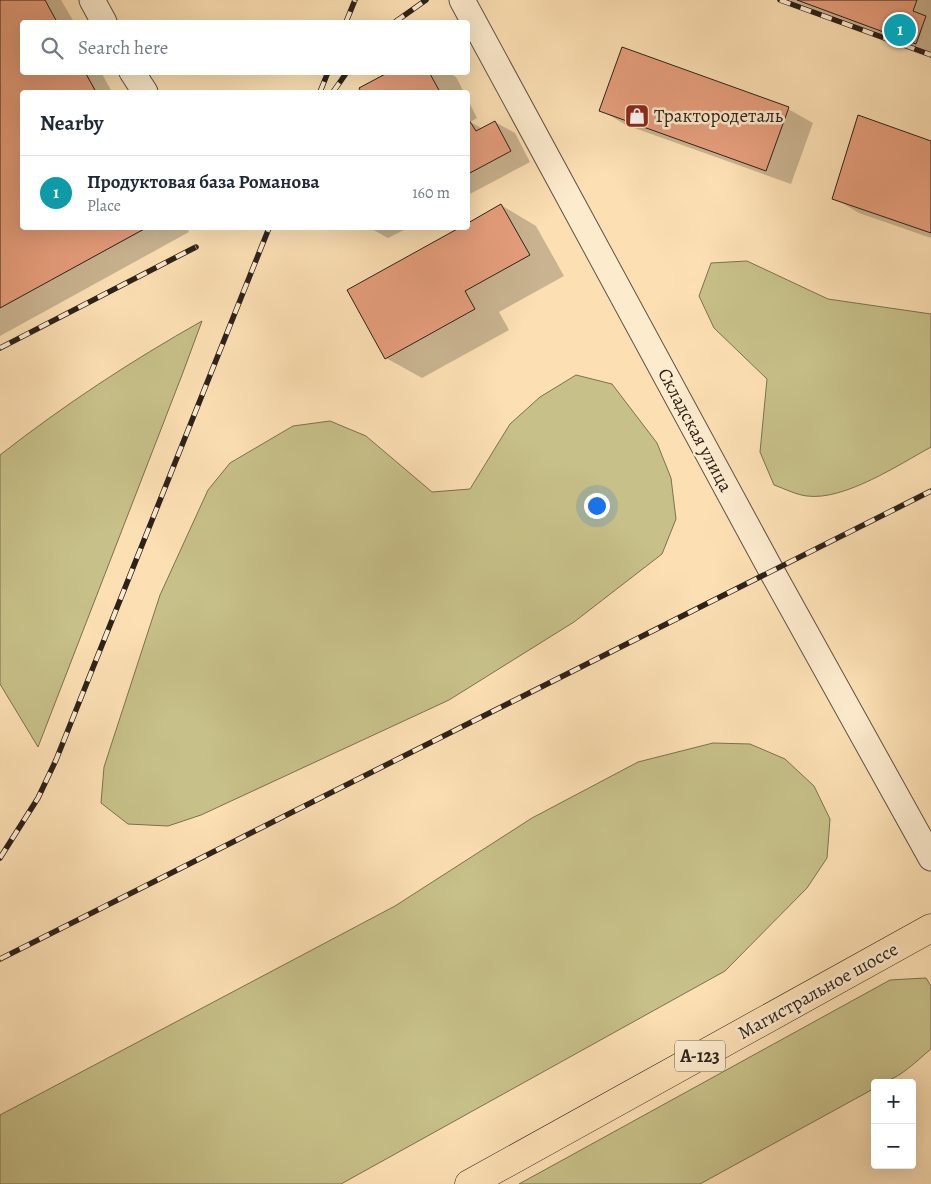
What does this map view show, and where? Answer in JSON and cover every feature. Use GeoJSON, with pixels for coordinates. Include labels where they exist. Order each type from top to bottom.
{"type":"FeatureCollection","features":[{"type":"Feature","properties":{"kind":"main road","name":"Магистральное шоссе"},"geometry":{"type":"LineString","coordinates":[[468,1184],[931,928]]}},
{"type":"Feature","properties":{"kind":"street"},"geometry":{"type":"LineString","coordinates":[[92,0],[103,20]]}},
{"type":"Feature","properties":{"kind":"street","name":"Складская улица"},"geometry":{"type":"LineString","coordinates":[[462,0],[771,570],[931,858]]}},
{"type":"Feature","properties":{"kind":"street"},"geometry":{"type":"LineString","coordinates":[[134,75],[144,90]]}},
{"type":"Feature","properties":{"kind":"shaded area"},"geometry":{"type":"Polygon","coordinates":[[[747,261],[828,299],[931,314],[931,447],[871,480],[838,493],[807,496],[774,485],[760,452],[767,379],[714,328],[699,296],[711,263],[747,261]]]}},
{"type":"Feature","properties":{"kind":"shaded area"},"geometry":{"type":"Polygon","coordinates":[[[202,321],[38,747],[0,684],[0,455],[98,384],[202,321]]]}},
{"type":"Feature","properties":{"kind":"shaded area"},"geometry":{"type":"Polygon","coordinates":[[[576,375],[612,384],[657,443],[671,478],[676,519],[662,554],[574,622],[449,700],[201,815],[168,826],[128,824],[101,803],[104,767],[160,595],[208,490],[230,463],[293,426],[330,421],[366,436],[432,492],[470,489],[510,424],[540,397],[576,375]]]}},
{"type":"Feature","properties":{"kind":"shaded area"},"geometry":{"type":"Polygon","coordinates":[[[713,743],[750,744],[785,759],[814,786],[830,819],[827,858],[807,888],[725,971],[341,1184],[0,1184],[0,1115],[395,906],[532,818],[638,762],[713,743]]]}},
{"type":"Feature","properties":{"kind":"shaded area"},"geometry":{"type":"Polygon","coordinates":[[[926,978],[931,986],[931,1049],[898,1076],[892,1079],[871,1079],[871,1090],[700,1184],[519,1184],[890,980],[926,978]]]}},
{"type":"Feature","properties":{"kind":"building"},"geometry":{"type":"Polygon","coordinates":[[[0,0],[45,0],[56,20],[20,20],[20,75],[87,75],[95,90],[20,90],[20,230],[142,230],[0,308],[0,0]]]}},
{"type":"Feature","properties":{"kind":"building"},"geometry":{"type":"Polygon","coordinates":[[[797,0],[917,0],[913,11],[926,16],[916,44],[797,0]]]}},
{"type":"Feature","properties":{"kind":"building"},"geometry":{"type":"Polygon","coordinates":[[[622,47],[789,107],[766,171],[599,111],[622,47]]]}},
{"type":"Feature","properties":{"kind":"building"},"geometry":{"type":"Polygon","coordinates":[[[383,75],[431,75],[439,90],[360,90],[359,88],[383,75]]]}},
{"type":"Feature","properties":{"kind":"building"},"geometry":{"type":"Polygon","coordinates":[[[858,115],[931,141],[931,233],[832,199],[858,115]]]}},
{"type":"Feature","properties":{"kind":"building"},"geometry":{"type":"Polygon","coordinates":[[[495,121],[511,151],[470,173],[470,122],[476,131],[495,121]]]}},
{"type":"Feature","properties":{"kind":"building"},"geometry":{"type":"Polygon","coordinates":[[[501,204],[530,255],[465,291],[475,309],[385,359],[347,290],[455,230],[470,230],[470,222],[501,204]]]}},
{"type":"Feature","properties":{"kind":"railway"},"geometry":{"type":"LineString","coordinates":[[347,20],[355,0]]}},
{"type":"Feature","properties":{"kind":"railway"},"geometry":{"type":"LineString","coordinates":[[398,20],[426,0]]}},
{"type":"Feature","properties":{"kind":"railway"},"geometry":{"type":"LineString","coordinates":[[780,0],[931,55]]}},
{"type":"Feature","properties":{"kind":"railway"},"geometry":{"type":"LineString","coordinates":[[321,90],[327,75]]}},
{"type":"Feature","properties":{"kind":"railway"},"geometry":{"type":"LineString","coordinates":[[334,90],[345,75]]}},
{"type":"Feature","properties":{"kind":"railway"},"geometry":{"type":"LineString","coordinates":[[0,858],[38,798],[56,760],[268,230]]}},
{"type":"Feature","properties":{"kind":"railway"},"geometry":{"type":"LineString","coordinates":[[0,348],[196,247]]}},
{"type":"Feature","properties":{"kind":"railway"},"geometry":{"type":"LineString","coordinates":[[0,959],[931,491]]}},
{"type":"Feature","properties":{"kind":"place","name":"Продуктовая база Романова"},"geometry":{"type":"Point","coordinates":[900,30]}},
{"type":"Feature","properties":{"kind":"place","name":"Трактородеталь"},"geometry":{"type":"Point","coordinates":[637,116]}}]}
